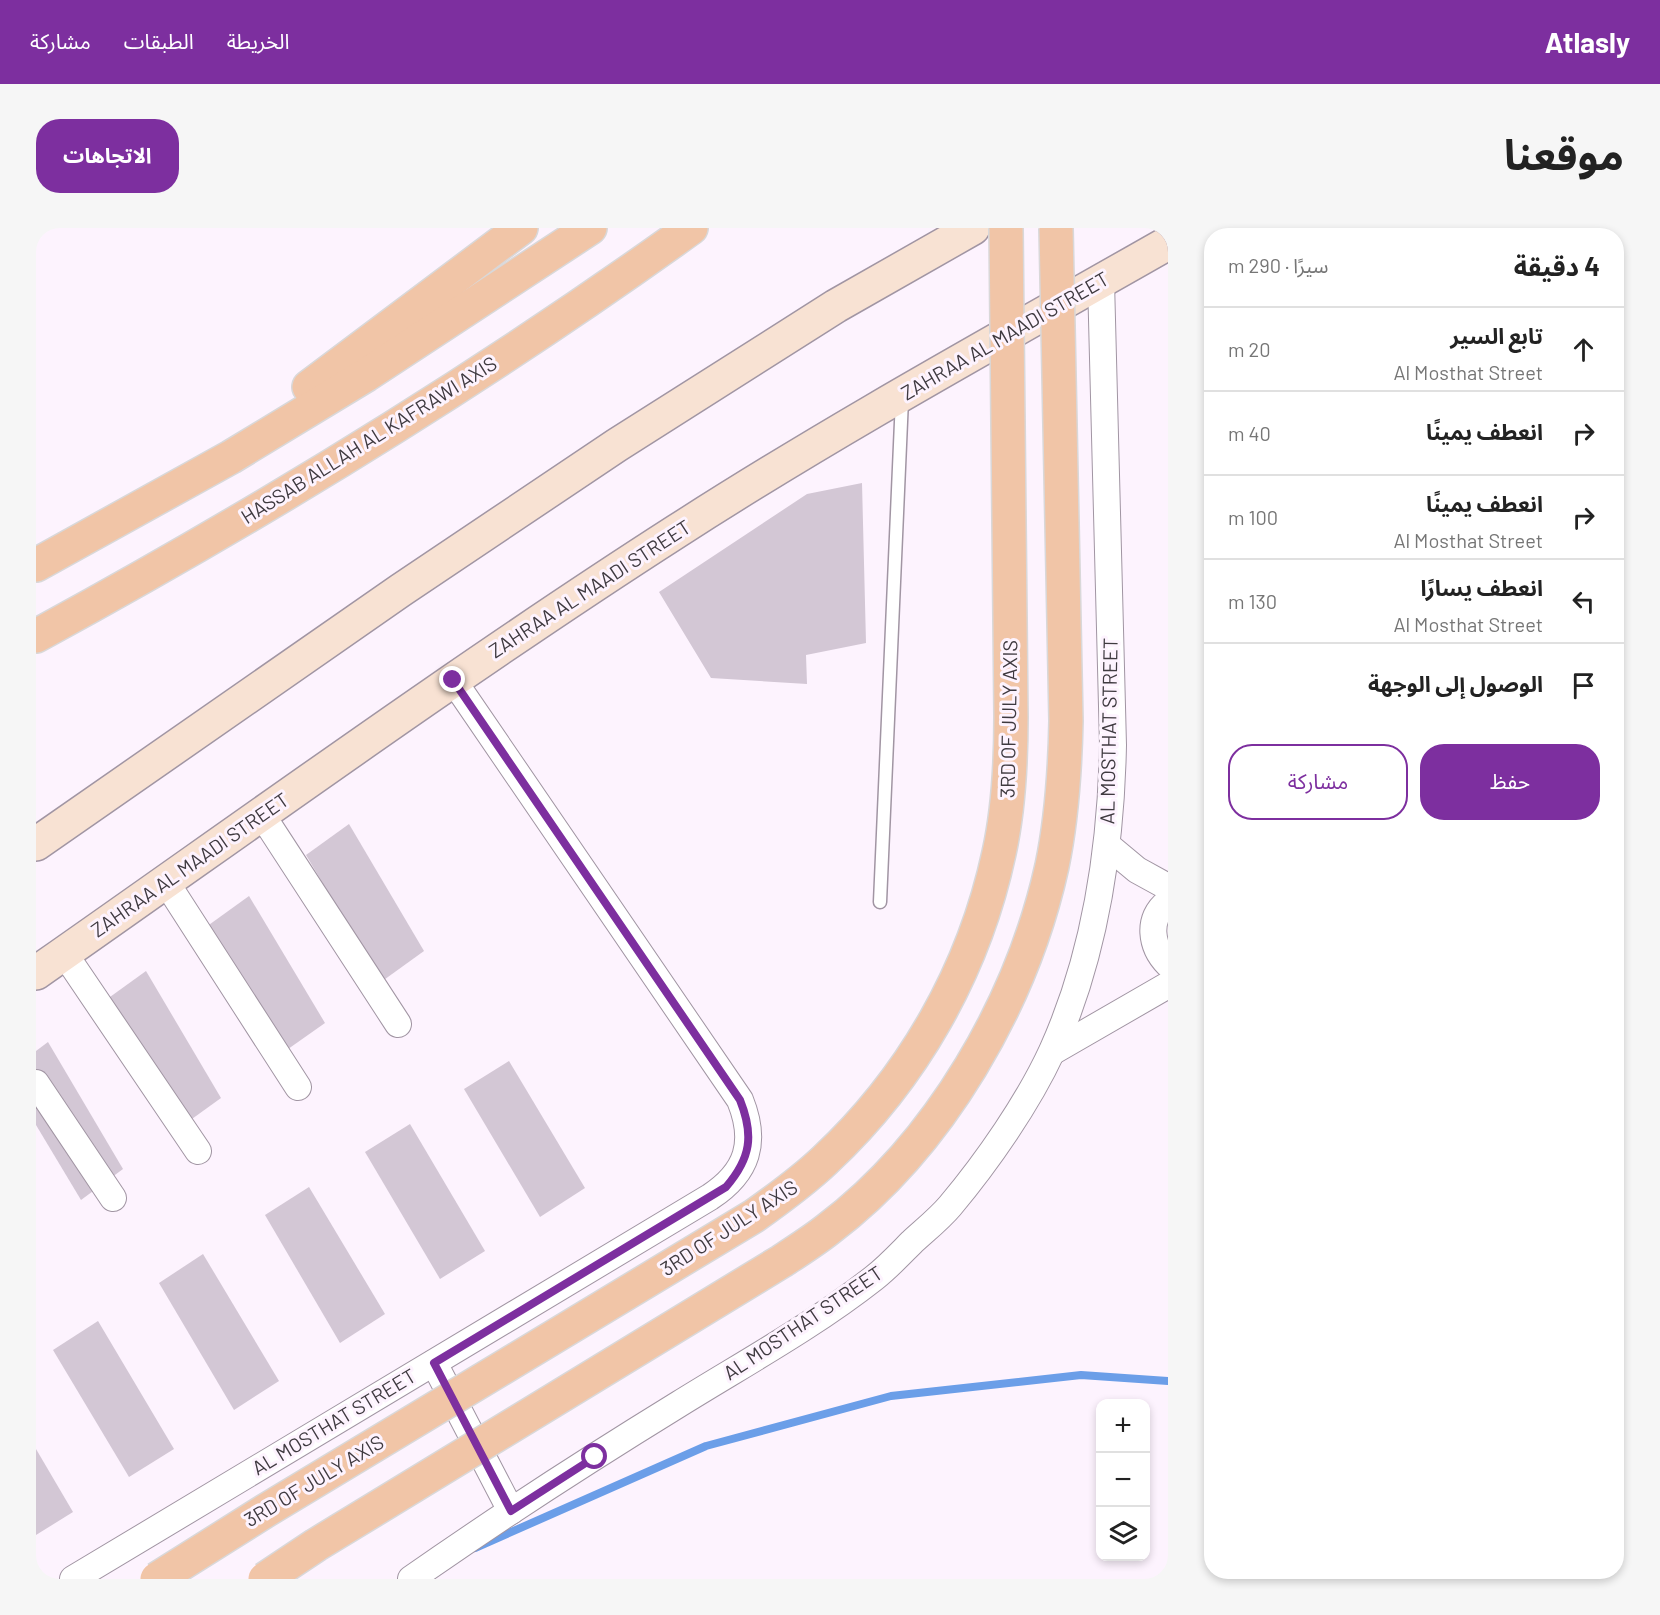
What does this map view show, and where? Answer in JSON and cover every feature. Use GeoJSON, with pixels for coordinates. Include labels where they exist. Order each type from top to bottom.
{"type":"FeatureCollection","features":[{"type":"Feature","properties":{"kind":"main road"},"geometry":{"type":"LineString","coordinates":[[92,534],[226,447],[357,352],[521,228]]}},
{"type":"Feature","properties":{"kind":"main road"},"geometry":{"type":"LineString","coordinates":[[36,565],[231,457],[357,381],[590,228]]}},
{"type":"Feature","properties":{"kind":"main road","name":"HASSAB ALLAH AL KAFRAWI AXIS"},"geometry":{"type":"LineString","coordinates":[[36,636],[238,522],[395,427],[530,339],[692,228]]}},
{"type":"Feature","properties":{"kind":"main road"},"geometry":{"type":"LineString","coordinates":[[36,844],[401,590],[607,451],[836,306],[973,228]]}},
{"type":"Feature","properties":{"kind":"main road","name":"3RD OF JULY AXIS"},"geometry":{"type":"LineString","coordinates":[[157,1579],[265,1511],[754,1216],[825,1161],[856,1129],[913,1058],[957,980],[974,938],[989,895],[1000,852],[1007,807],[1011,763],[1011,717],[1006,228]]}},
{"type":"Feature","properties":{"kind":"main road"},"geometry":{"type":"LineString","coordinates":[[265,1579],[316,1545],[782,1261],[828,1230],[865,1198],[930,1126],[984,1046],[1025,958],[1040,912],[1052,865],[1065,769],[1056,228]]}},
{"type":"Feature","properties":{"kind":"main road","name":"ZAHRAA AL MAADI STREET"},"geometry":{"type":"LineString","coordinates":[[36,973],[453,680],[678,530],[789,460],[1168,243]]}},
{"type":"Feature","properties":{"kind":"street","name":"AL MOSTHAT STREET"},"geometry":{"type":"LineString","coordinates":[[411,1579],[511,1511],[682,1402],[771,1350],[876,1277],[949,1208],[987,1159],[1052,1052],[1092,929],[1107,845],[1112,795],[1113,745],[1101,281]]}},
{"type":"Feature","properties":{"kind":"street","name":"AL MOSTHAT STREET"},"geometry":{"type":"LineString","coordinates":[[73,1579],[726,1187],[738,1172],[746,1155],[750,1136],[747,1117],[740,1100],[453,680]]}},
{"type":"Feature","properties":{"kind":"street"},"geometry":{"type":"LineString","coordinates":[[262,815],[398,1024]]}},
{"type":"Feature","properties":{"kind":"street"},"geometry":{"type":"LineString","coordinates":[[1107,845],[1137,870],[1168,887]]}},
{"type":"Feature","properties":{"kind":"street"},"geometry":{"type":"LineString","coordinates":[[166,882],[298,1087]]}},
{"type":"Feature","properties":{"kind":"street"},"geometry":{"type":"LineString","coordinates":[[1168,902],[1156,916],[1153,929],[1158,954],[1168,964]]}},
{"type":"Feature","properties":{"kind":"street"},"geometry":{"type":"LineString","coordinates":[[64,953],[198,1150]]}},
{"type":"Feature","properties":{"kind":"street"},"geometry":{"type":"LineString","coordinates":[[1052,1052],[1168,985]]}},
{"type":"Feature","properties":{"kind":"street"},"geometry":{"type":"LineString","coordinates":[[36,1083],[113,1198]]}},
{"type":"Feature","properties":{"kind":"street"},"geometry":{"type":"LineString","coordinates":[[434,1363],[511,1511]]}},
{"type":"Feature","properties":{"kind":"lane"},"geometry":{"type":"LineString","coordinates":[[880,902],[902,394]]}},
{"type":"Feature","properties":{"kind":"building"},"geometry":{"type":"Polygon","coordinates":[[[862,483],[866,643],[806,655],[807,684],[711,678],[659,592],[807,494],[862,483]]]}},
{"type":"Feature","properties":{"kind":"building"},"geometry":{"type":"Polygon","coordinates":[[[349,824],[424,951],[381,982],[306,855],[349,824]]]}},
{"type":"Feature","properties":{"kind":"building"},"geometry":{"type":"Polygon","coordinates":[[[249,896],[325,1023],[281,1054],[206,927],[249,896]]]}},
{"type":"Feature","properties":{"kind":"building"},"geometry":{"type":"Polygon","coordinates":[[[146,971],[221,1098],[178,1129],[103,1002],[146,971]]]}},
{"type":"Feature","properties":{"kind":"building"},"geometry":{"type":"Polygon","coordinates":[[[48,1042],[123,1169],[81,1200],[36,1125],[36,1051],[48,1042]]]}},
{"type":"Feature","properties":{"kind":"building"},"geometry":{"type":"Polygon","coordinates":[[[509,1061],[585,1188],[540,1217],[464,1089],[509,1061]]]}},
{"type":"Feature","properties":{"kind":"building"},"geometry":{"type":"Polygon","coordinates":[[[410,1124],[485,1251],[440,1279],[365,1152],[410,1124]]]}},
{"type":"Feature","properties":{"kind":"building"},"geometry":{"type":"Polygon","coordinates":[[[309,1187],[385,1314],[340,1343],[265,1215],[309,1187]]]}},
{"type":"Feature","properties":{"kind":"building"},"geometry":{"type":"Polygon","coordinates":[[[203,1254],[279,1381],[234,1410],[159,1283],[203,1254]]]}},
{"type":"Feature","properties":{"kind":"building"},"geometry":{"type":"Polygon","coordinates":[[[98,1321],[174,1449],[129,1477],[53,1350],[98,1321]]]}},
{"type":"Feature","properties":{"kind":"building"},"geometry":{"type":"Polygon","coordinates":[[[36,1449],[73,1512],[36,1535],[36,1449]]]}},
{"type":"Feature","properties":{"kind":"waterway"},"geometry":{"type":"LineString","coordinates":[[475,1548],[706,1446],[891,1396],[1081,1375],[1168,1381]]}},
{"type":"Feature","properties":{"kind":"route"},"geometry":{"type":"LineString","coordinates":[[453,680],[740,1100],[747,1117],[750,1136],[746,1155],[738,1172],[726,1187],[434,1363],[511,1511],[595,1457]]}}]}
